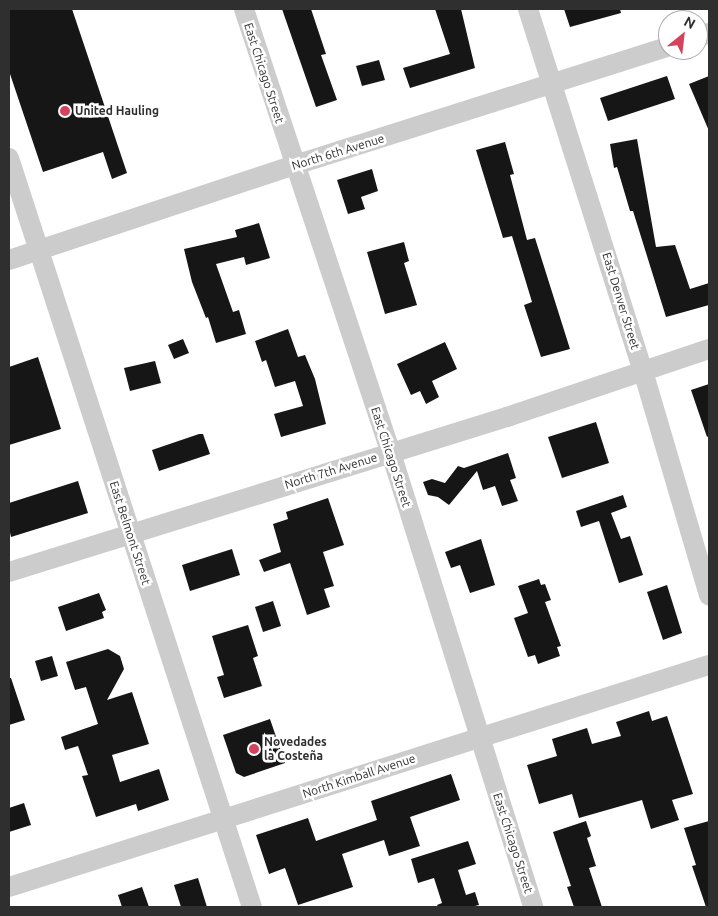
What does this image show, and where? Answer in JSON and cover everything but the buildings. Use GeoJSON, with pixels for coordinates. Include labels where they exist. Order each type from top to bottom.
{"type":"FeatureCollection","features":[{"type":"Feature","properties":{"kind":"street","name":"East Chicago Street"},"geometry":{"type":"LineString","coordinates":[[244,9],[294,166],[391,453],[533,907]]}},
{"type":"Feature","properties":{"kind":"street","name":"East Denver Street"},"geometry":{"type":"LineString","coordinates":[[528,9],[643,371],[709,594]]}},
{"type":"Feature","properties":{"kind":"street","name":"North 6th Avenue"},"geometry":{"type":"LineString","coordinates":[[9,260],[658,49]]}},
{"type":"Feature","properties":{"kind":"street","name":"East Belmont Street"},"geometry":{"type":"LineString","coordinates":[[9,158],[252,907]]}},
{"type":"Feature","properties":{"kind":"street","name":"North 7th Avenue"},"geometry":{"type":"LineString","coordinates":[[9,572],[507,417],[709,349]]}},
{"type":"Feature","properties":{"kind":"street","name":"North Kimball Avenue"},"geometry":{"type":"LineString","coordinates":[[9,887],[709,665]]}},
{"type":"Feature","properties":{"kind":"place","name":"United Hauling"},"geometry":{"type":"Point","coordinates":[65,111]}},
{"type":"Feature","properties":{"kind":"place","name":"Novedades la Costeña"},"geometry":{"type":"Point","coordinates":[254,749]}}]}
